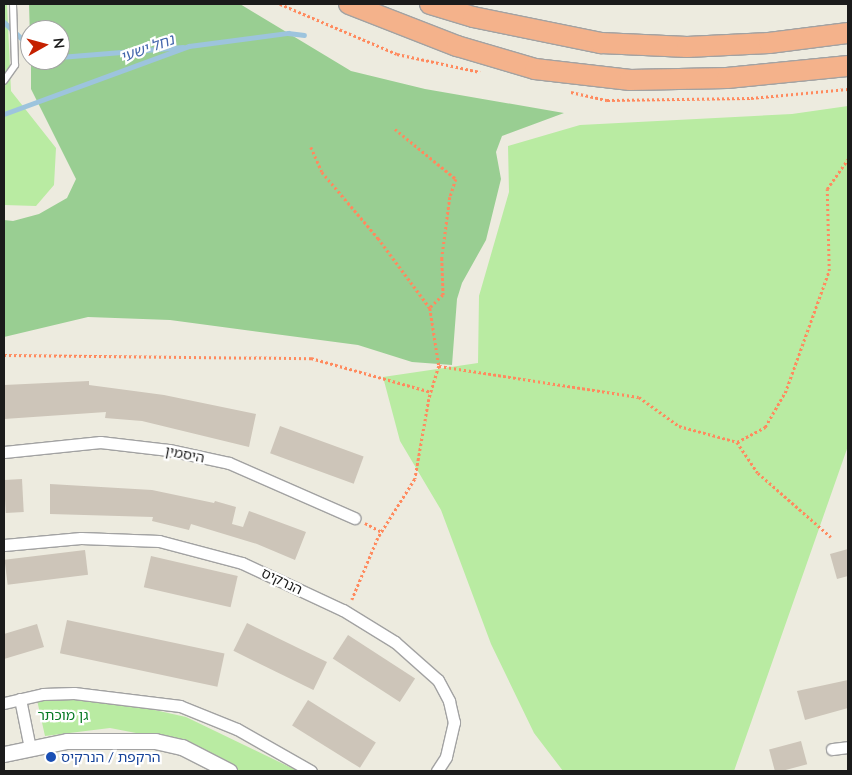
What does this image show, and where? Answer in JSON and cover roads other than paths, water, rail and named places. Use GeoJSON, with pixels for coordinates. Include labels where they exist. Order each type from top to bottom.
{"type":"FeatureCollection","features":[{"type":"Feature","properties":{"kind":"highway"},"geometry":{"type":"LineString","coordinates":[[349,4],[457,46],[535,69],[630,80],[727,78],[848,66]]}},
{"type":"Feature","properties":{"kind":"highway"},"geometry":{"type":"LineString","coordinates":[[430,4],[473,17],[601,43],[686,48],[769,43],[848,33]]}},
{"type":"Feature","properties":{"kind":"street","name":"היסמין"},"geometry":{"type":"LineString","coordinates":[[4,452],[100,442],[169,450],[229,463],[354,518]]}},
{"type":"Feature","properties":{"kind":"street","name":"הנרקיס"},"geometry":{"type":"LineString","coordinates":[[4,545],[81,538],[159,541],[242,563],[283,580],[347,613],[395,642],[438,680],[449,701],[454,722],[446,758],[437,771]]}},
{"type":"Feature","properties":{"kind":"street"},"geometry":{"type":"LineString","coordinates":[[4,703],[20,699],[74,693],[180,706],[237,729],[311,771]]}},
{"type":"Feature","properties":{"kind":"street"},"geometry":{"type":"LineString","coordinates":[[20,699],[30,748]]}},
{"type":"Feature","properties":{"kind":"street"},"geometry":{"type":"LineString","coordinates":[[4,754],[76,741],[155,741],[182,747],[229,771]]}},
{"type":"Feature","properties":{"kind":"street"},"geometry":{"type":"LineString","coordinates":[[832,749],[848,747]]}},
{"type":"Feature","properties":{"kind":"lane"},"geometry":{"type":"LineString","coordinates":[[4,81],[15,65],[13,4]]}},
{"type":"Feature","properties":{"kind":"waterway"},"geometry":{"type":"LineString","coordinates":[[4,22],[20,37]]}},
{"type":"Feature","properties":{"kind":"waterway","name":"נחל ישעי"},"geometry":{"type":"LineString","coordinates":[[4,114],[189,46],[288,33],[304,35]]}},
{"type":"Feature","properties":{"kind":"waterway"},"geometry":{"type":"LineString","coordinates":[[70,56],[183,47]]}},
{"type":"Feature","properties":{"kind":"place","name":"הרקפת / הנרקיס"},"geometry":{"type":"Point","coordinates":[51,757]}},
{"type":"Feature","properties":{"kind":"park label","name":"גן מוכתר"},"geometry":{"type":"Point","coordinates":[63,715]}}]}
